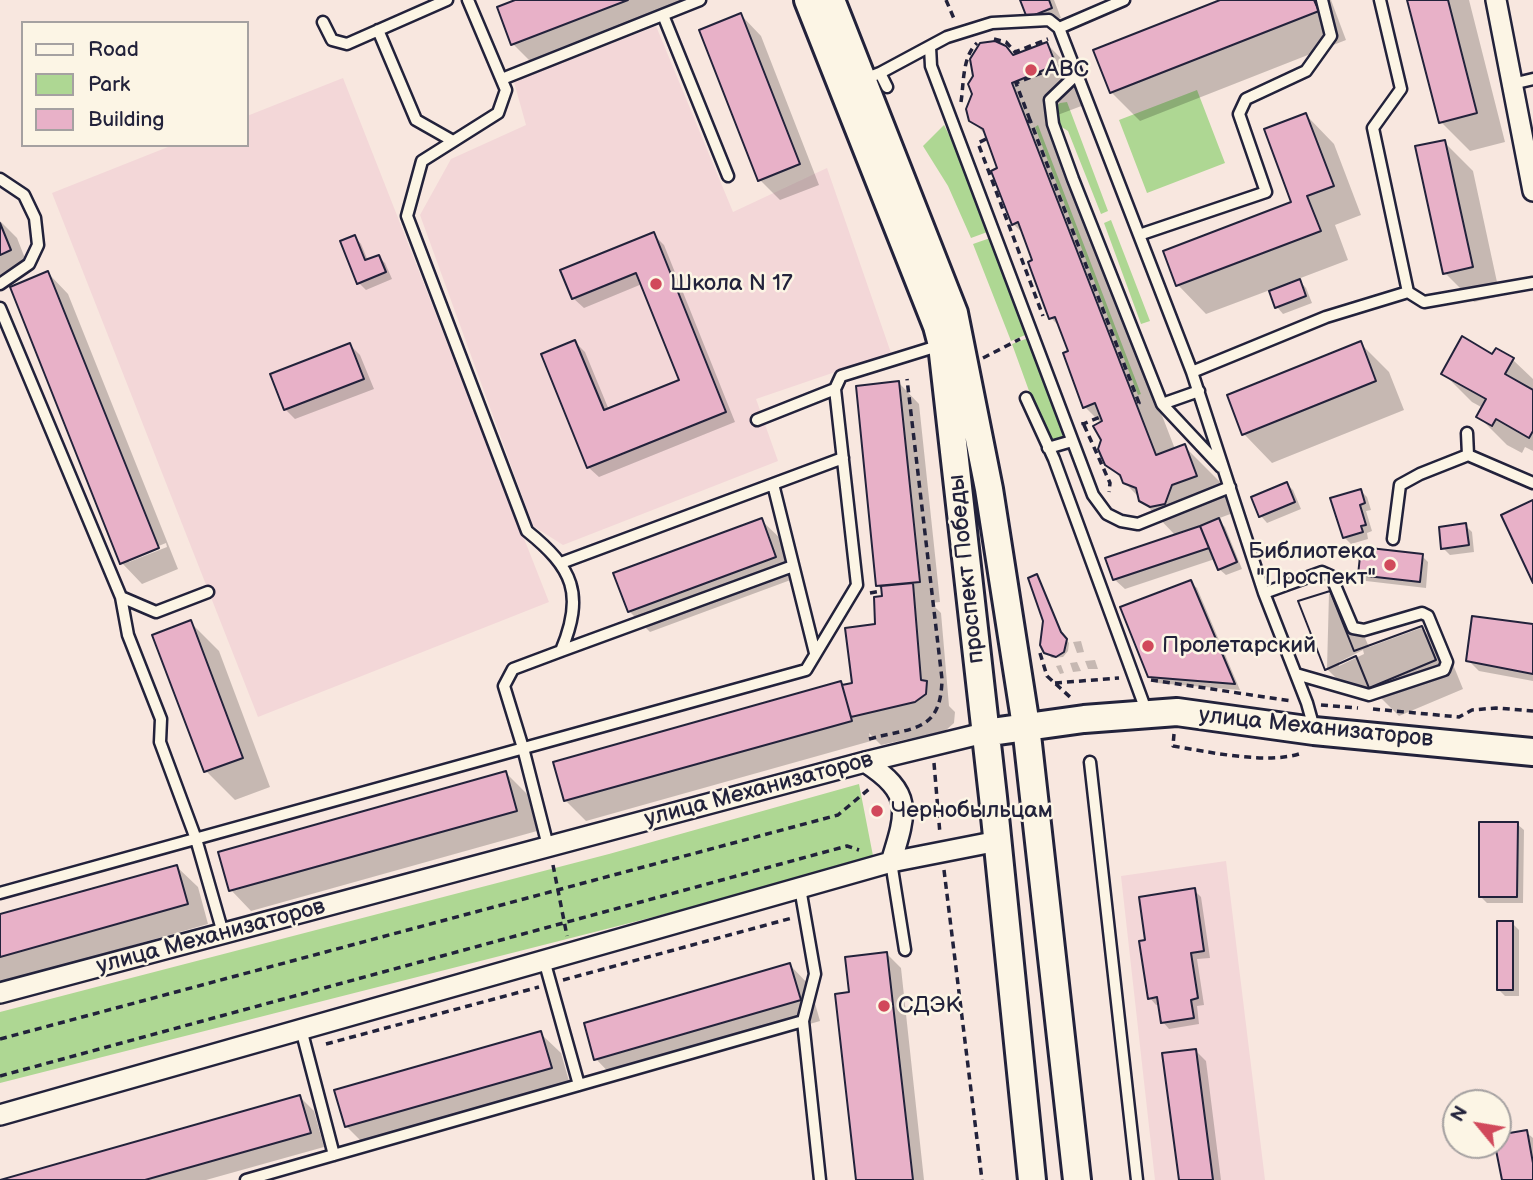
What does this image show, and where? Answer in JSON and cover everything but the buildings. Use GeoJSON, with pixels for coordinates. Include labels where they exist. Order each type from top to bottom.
{"type":"FeatureCollection","features":[{"type":"Feature","properties":{"kind":"main road","name":"проспект Победы"},"geometry":{"type":"LineString","coordinates":[[808,0],[937,326],[942,345],[998,841],[1031,1171]]}},
{"type":"Feature","properties":{"kind":"main road","name":"проспект Победы"},"geometry":{"type":"LineString","coordinates":[[831,0],[871,76],[957,322],[989,489],[1026,726],[1075,1168]]}},
{"type":"Feature","properties":{"kind":"main road","name":"улица Механизаторов"},"geometry":{"type":"LineString","coordinates":[[985,733],[1026,726],[1177,712],[1314,731],[1533,752]]}},
{"type":"Feature","properties":{"kind":"main road","name":"проспект Победы"},"geometry":{"type":"LineString","coordinates":[[1031,1171],[1052,1152],[1064,1152],[1075,1168]]}},
{"type":"Feature","properties":{"kind":"street"},"geometry":{"type":"LineString","coordinates":[[1499,1],[1533,191]]}},
{"type":"Feature","properties":{"kind":"street","name":"улица Механизаторов"},"geometry":{"type":"LineString","coordinates":[[0,993],[865,762],[985,733]]}},
{"type":"Feature","properties":{"kind":"street"},"geometry":{"type":"LineString","coordinates":[[865,762],[885,775],[898,790],[903,822],[891,862]]}},
{"type":"Feature","properties":{"kind":"street"},"geometry":{"type":"LineString","coordinates":[[0,1115],[891,862],[998,841]]}},
{"type":"Feature","properties":{"kind":"lane"},"geometry":{"type":"LineString","coordinates":[[323,22],[332,40],[347,44],[447,0]]}},
{"type":"Feature","properties":{"kind":"lane"},"geometry":{"type":"LineString","coordinates":[[468,0],[506,90],[498,113],[422,161],[407,216],[527,531],[561,563],[572,584],[570,630],[561,651]]}},
{"type":"Feature","properties":{"kind":"lane"},"geometry":{"type":"LineString","coordinates":[[502,79],[700,0]]}},
{"type":"Feature","properties":{"kind":"lane"},"geometry":{"type":"LineString","coordinates":[[1059,28],[1124,0]]}},
{"type":"Feature","properties":{"kind":"lane"},"geometry":{"type":"LineString","coordinates":[[1139,235],[1266,192],[1238,114],[1246,99],[1306,71],[1331,36],[1322,0]]}},
{"type":"Feature","properties":{"kind":"lane"},"geometry":{"type":"LineString","coordinates":[[1380,0],[1401,89],[1373,128],[1408,292],[1424,302],[1533,283]]}},
{"type":"Feature","properties":{"kind":"lane"},"geometry":{"type":"LineString","coordinates":[[663,15],[728,176]]}},
{"type":"Feature","properties":{"kind":"lane"},"geometry":{"type":"LineString","coordinates":[[887,87],[871,76],[947,37],[992,23],[1049,20],[1059,28],[1199,391],[1264,593],[1296,674],[1314,731]]}},
{"type":"Feature","properties":{"kind":"lane"},"geometry":{"type":"LineString","coordinates":[[378,30],[416,120],[453,141]]}},
{"type":"Feature","properties":{"kind":"lane"},"geometry":{"type":"LineString","coordinates":[[930,47],[931,66],[1093,495],[1107,514],[1121,521],[1138,524],[1230,487]]}},
{"type":"Feature","properties":{"kind":"lane"},"geometry":{"type":"LineString","coordinates":[[1077,74],[1050,100],[1053,124],[1162,404],[1224,471]]}},
{"type":"Feature","properties":{"kind":"lane"},"geometry":{"type":"LineString","coordinates":[[1512,84],[1533,79]]}},
{"type":"Feature","properties":{"kind":"lane"},"geometry":{"type":"LineString","coordinates":[[0,178],[24,195],[35,218],[37,245],[29,264],[0,284]]}},
{"type":"Feature","properties":{"kind":"lane"},"geometry":{"type":"LineString","coordinates":[[1192,372],[1326,317],[1408,292]]}},
{"type":"Feature","properties":{"kind":"lane"},"geometry":{"type":"LineString","coordinates":[[0,308],[121,597],[128,635],[161,719],[160,742],[195,839],[223,933]]}},
{"type":"Feature","properties":{"kind":"lane"},"geometry":{"type":"LineString","coordinates":[[0,893],[806,670],[857,585],[835,389],[841,376],[942,345]]}},
{"type":"Feature","properties":{"kind":"lane"},"geometry":{"type":"LineString","coordinates":[[757,420],[835,389]]}},
{"type":"Feature","properties":{"kind":"lane"},"geometry":{"type":"LineString","coordinates":[[1162,404],[1199,391]]}},
{"type":"Feature","properties":{"kind":"lane"},"geometry":{"type":"LineString","coordinates":[[1026,398],[1048,448],[1147,714]]}},
{"type":"Feature","properties":{"kind":"lane"},"geometry":{"type":"LineString","coordinates":[[1467,433],[1468,455]]}},
{"type":"Feature","properties":{"kind":"lane"},"geometry":{"type":"LineString","coordinates":[[1048,448],[1072,442]]}},
{"type":"Feature","properties":{"kind":"lane"},"geometry":{"type":"LineString","coordinates":[[1393,539],[1400,485],[1420,474],[1468,455],[1533,483]]}},
{"type":"Feature","properties":{"kind":"lane"},"geometry":{"type":"LineString","coordinates":[[561,563],[843,458]]}},
{"type":"Feature","properties":{"kind":"lane"},"geometry":{"type":"LineString","coordinates":[[773,484],[816,653]]}},
{"type":"Feature","properties":{"kind":"lane"},"geometry":{"type":"LineString","coordinates":[[548,846],[504,686],[513,669],[793,566]]}},
{"type":"Feature","properties":{"kind":"lane"},"geometry":{"type":"LineString","coordinates":[[1264,593],[1322,572],[1331,576],[1353,628],[1364,630],[1422,612],[1428,616],[1447,662],[1444,670],[1369,695],[1296,674]]}},
{"type":"Feature","properties":{"kind":"lane"},"geometry":{"type":"LineString","coordinates":[[121,597],[156,612],[208,592]]}},
{"type":"Feature","properties":{"kind":"lane"},"geometry":{"type":"LineString","coordinates":[[1090,762],[1137,1180]]}},
{"type":"Feature","properties":{"kind":"lane"},"geometry":{"type":"LineString","coordinates":[[891,862],[905,950]]}},
{"type":"Feature","properties":{"kind":"lane"},"geometry":{"type":"LineString","coordinates":[[800,888],[814,974],[803,1021],[820,1180]]}},
{"type":"Feature","properties":{"kind":"lane"},"geometry":{"type":"LineString","coordinates":[[544,960],[579,1085]]}},
{"type":"Feature","properties":{"kind":"lane"},"geometry":{"type":"LineString","coordinates":[[246,1180],[803,1021]]}},
{"type":"Feature","properties":{"kind":"lane"},"geometry":{"type":"LineString","coordinates":[[301,1029],[334,1155]]}},
{"type":"Feature","properties":{"kind":"path"},"geometry":{"type":"LineString","coordinates":[[946,0],[960,33]]}},
{"type":"Feature","properties":{"kind":"path"},"geometry":{"type":"LineString","coordinates":[[988,39],[996,38],[1015,52],[1048,39],[1052,48]]}},
{"type":"Feature","properties":{"kind":"path"},"geometry":{"type":"LineString","coordinates":[[961,104],[966,61],[971,49],[980,40]]}},
{"type":"Feature","properties":{"kind":"path"},"geometry":{"type":"LineString","coordinates":[[1055,57],[1059,66],[1016,83],[1028,121],[1139,403],[1136,404]]}},
{"type":"Feature","properties":{"kind":"path"},"geometry":{"type":"LineString","coordinates":[[974,134],[1047,326],[978,360]]}},
{"type":"Feature","properties":{"kind":"path"},"geometry":{"type":"LineString","coordinates":[[978,143],[986,139]]}},
{"type":"Feature","properties":{"kind":"path"},"geometry":{"type":"LineString","coordinates":[[907,379],[942,679],[940,704],[928,723]]}},
{"type":"Feature","properties":{"kind":"path"},"geometry":{"type":"LineString","coordinates":[[1079,411],[1083,424],[1100,417]]}},
{"type":"Feature","properties":{"kind":"path"},"geometry":{"type":"LineString","coordinates":[[1042,666],[1047,676],[1070,697]]}},
{"type":"Feature","properties":{"kind":"path"},"geometry":{"type":"LineString","coordinates":[[1142,679],[1184,684]]}},
{"type":"Feature","properties":{"kind":"path"},"geometry":{"type":"LineString","coordinates":[[934,758],[940,834]]}},
{"type":"Feature","properties":{"kind":"path"},"geometry":{"type":"LineString","coordinates":[[0,1039],[838,815],[885,775]]}},
{"type":"Feature","properties":{"kind":"path"},"geometry":{"type":"LineString","coordinates":[[548,846],[575,977]]}},
{"type":"Feature","properties":{"kind":"path"},"geometry":{"type":"LineString","coordinates":[[0,1076],[847,846],[891,862]]}},
{"type":"Feature","properties":{"kind":"path"},"geometry":{"type":"LineString","coordinates":[[943,863],[982,1180]]}},
{"type":"Feature","properties":{"kind":"path"},"geometry":{"type":"LineString","coordinates":[[306,1050],[805,915]]}},
{"type":"Feature","properties":{"kind":"shaded area","name":"Школа N 17"},"geometry":{"type":"Polygon","coordinates":[[[656,26],[733,212],[827,168],[891,353],[756,399],[778,461],[563,545],[533,526],[420,215],[451,159],[526,125],[514,82],[656,26]]]}},
{"type":"Feature","properties":{"kind":"shaded area"},"geometry":{"type":"Polygon","coordinates":[[[343,78],[549,602],[258,717],[52,193],[168,147],[248,147],[248,116],[343,78]]]}},
{"type":"Feature","properties":{"kind":"shaded area"},"geometry":{"type":"Polygon","coordinates":[[[1226,861],[1265,1180],[1155,1180],[1121,876],[1226,861]]]}},
{"type":"Feature","properties":{"kind":"green space"},"geometry":{"type":"Polygon","coordinates":[[[1197,90],[1225,163],[1147,193],[1119,120],[1197,90]]]}},
{"type":"Feature","properties":{"kind":"green space"},"geometry":{"type":"Polygon","coordinates":[[[1067,102],[1108,211],[1101,214],[1068,131],[1057,124],[1055,107],[1067,102]]]}},
{"type":"Feature","properties":{"kind":"green space"},"geometry":{"type":"Polygon","coordinates":[[[944,125],[969,174],[990,231],[971,238],[948,186],[923,146],[944,125]]]}},
{"type":"Feature","properties":{"kind":"green space"},"geometry":{"type":"Polygon","coordinates":[[[1038,125],[1141,394],[1138,395],[1035,127],[1038,125]]]}},
{"type":"Feature","properties":{"kind":"green space"},"geometry":{"type":"Polygon","coordinates":[[[1111,220],[1150,321],[1141,324],[1104,223],[1111,220]]]}},
{"type":"Feature","properties":{"kind":"green space"},"geometry":{"type":"Polygon","coordinates":[[[993,237],[1030,333],[1011,341],[973,244],[993,237]]]}},
{"type":"Feature","properties":{"kind":"green space"},"geometry":{"type":"Polygon","coordinates":[[[1031,337],[1069,440],[1049,446],[1012,344],[1031,337]]]}},
{"type":"Feature","properties":{"kind":"green space"},"geometry":{"type":"Polygon","coordinates":[[[859,784],[874,861],[0,1083],[0,1012],[609,854],[859,784]]]}},
{"type":"Feature","properties":{"kind":"place","name":"АВС"},"geometry":{"type":"Point","coordinates":[1031,70]}},
{"type":"Feature","properties":{"kind":"place","name":"Школа N 17"},"geometry":{"type":"Point","coordinates":[656,284]}},
{"type":"Feature","properties":{"kind":"place","name":"Библиотека \"Проспект\""},"geometry":{"type":"Point","coordinates":[1390,565]}},
{"type":"Feature","properties":{"kind":"place","name":"Пролетарский"},"geometry":{"type":"Point","coordinates":[1148,646]}},
{"type":"Feature","properties":{"kind":"place","name":"Чернобыльцам"},"geometry":{"type":"Point","coordinates":[877,811]}},
{"type":"Feature","properties":{"kind":"place","name":"СДЭК"},"geometry":{"type":"Point","coordinates":[884,1006]}}]}
